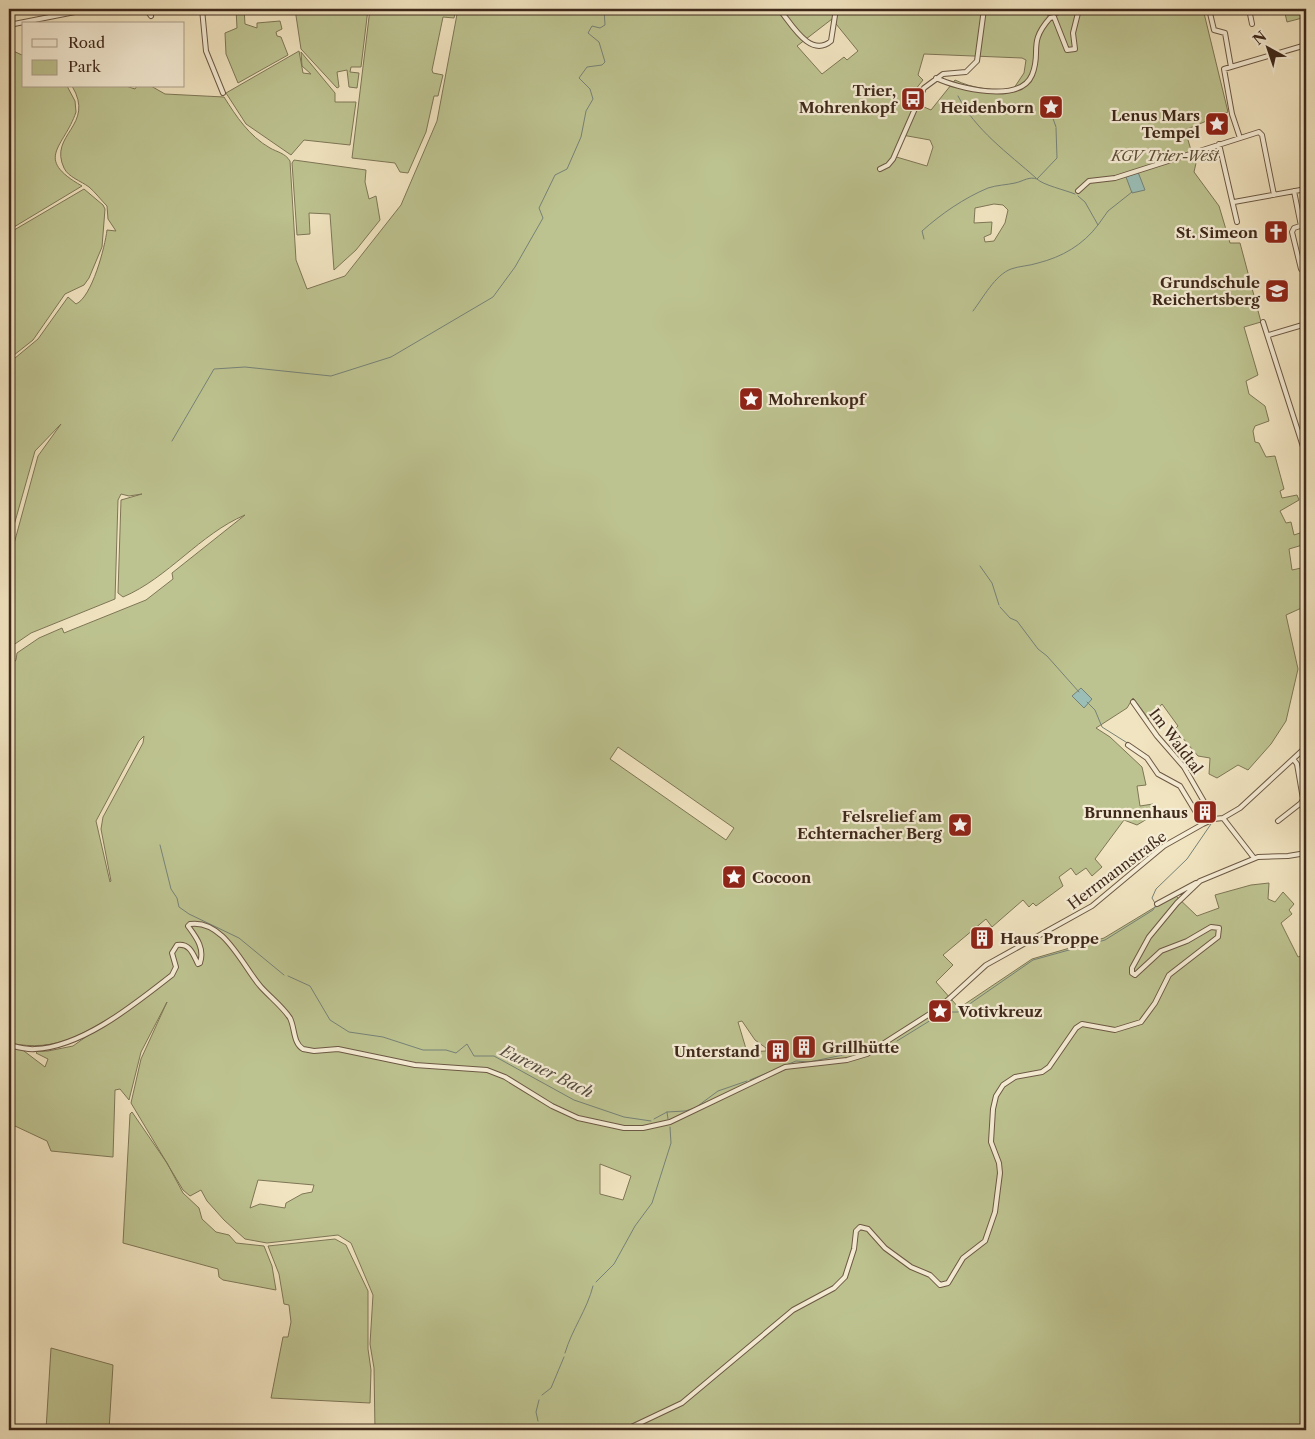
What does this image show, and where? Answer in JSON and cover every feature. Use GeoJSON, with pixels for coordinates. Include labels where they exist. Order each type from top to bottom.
{"type":"FeatureCollection","features":[{"type":"Feature","properties":{"kind":"street"},"geometry":{"type":"LineString","coordinates":[[63,9],[64,15]]}},
{"type":"Feature","properties":{"kind":"street"},"geometry":{"type":"LineString","coordinates":[[26,22],[90,9]]}},
{"type":"Feature","properties":{"kind":"street"},"geometry":{"type":"LineString","coordinates":[[146,9],[151,16]]}},
{"type":"Feature","properties":{"kind":"street"},"geometry":{"type":"LineString","coordinates":[[202,9],[206,51],[223,93]]}},
{"type":"Feature","properties":{"kind":"street"},"geometry":{"type":"LineString","coordinates":[[779,9],[807,42],[816,47],[831,41],[836,9]]}},
{"type":"Feature","properties":{"kind":"street"},"geometry":{"type":"LineString","coordinates":[[880,169],[888,165],[893,159],[924,88],[943,74],[966,72],[977,61],[984,9]]}},
{"type":"Feature","properties":{"kind":"street"},"geometry":{"type":"LineString","coordinates":[[936,78],[944,82],[999,92],[1018,88],[1029,81],[1037,35],[1050,18],[1054,17],[1067,50],[1075,49],[1073,33],[1079,9]]}},
{"type":"Feature","properties":{"kind":"street"},"geometry":{"type":"LineString","coordinates":[[1209,9],[1214,30],[1225,33],[1231,67]]}},
{"type":"Feature","properties":{"kind":"street"},"geometry":{"type":"LineString","coordinates":[[1249,9],[1252,24]]}},
{"type":"Feature","properties":{"kind":"street"},"geometry":{"type":"LineString","coordinates":[[9,25],[22,23]]}},
{"type":"Feature","properties":{"kind":"street"},"geometry":{"type":"LineString","coordinates":[[1240,138],[1232,112],[1224,69],[1306,46]]}},
{"type":"Feature","properties":{"kind":"street"},"geometry":{"type":"LineString","coordinates":[[1078,191],[1089,181],[1115,178],[1259,132],[1262,135],[1274,195]]}},
{"type":"Feature","properties":{"kind":"street"},"geometry":{"type":"LineString","coordinates":[[1219,144],[1234,202],[1237,222]]}},
{"type":"Feature","properties":{"kind":"street"},"geometry":{"type":"LineString","coordinates":[[1234,202],[1306,189]]}},
{"type":"Feature","properties":{"kind":"street"},"geometry":{"type":"LineString","coordinates":[[1294,192],[1301,226]]}},
{"type":"Feature","properties":{"kind":"street"},"geometry":{"type":"LineString","coordinates":[[1306,224],[1294,228],[1292,232],[1301,269],[1306,268]]}},
{"type":"Feature","properties":{"kind":"street"},"geometry":{"type":"LineString","coordinates":[[1263,322],[1269,335],[1306,456]]}},
{"type":"Feature","properties":{"kind":"street"},"geometry":{"type":"LineString","coordinates":[[1269,335],[1306,324]]}},
{"type":"Feature","properties":{"kind":"street","name":"Im Waldtal"},"geometry":{"type":"LineString","coordinates":[[1133,702],[1166,748],[1184,767],[1214,819]]}},
{"type":"Feature","properties":{"kind":"street"},"geometry":{"type":"LineString","coordinates":[[1128,745],[1147,758],[1158,774],[1180,786],[1203,824]]}},
{"type":"Feature","properties":{"kind":"street"},"geometry":{"type":"LineString","coordinates":[[1254,858],[1223,818],[1246,803],[1306,747]]}},
{"type":"Feature","properties":{"kind":"street"},"geometry":{"type":"LineString","coordinates":[[1278,821],[1301,803],[1303,799],[1297,764],[1294,760]]}},
{"type":"Feature","properties":{"kind":"street","name":"Herrmannstraße"},"geometry":{"type":"LineString","coordinates":[[9,1045],[34,1050],[57,1045],[74,1040],[120,1014],[172,975],[176,967],[172,953],[178,945],[183,944],[190,949],[198,964],[200,963],[201,951],[198,941],[188,926],[196,923],[214,931],[232,944],[255,979],[291,1020],[296,1038],[303,1049],[314,1051],[338,1049],[415,1065],[487,1070],[505,1077],[552,1106],[574,1116],[624,1128],[643,1128],[682,1118],[785,1067],[847,1060],[867,1054],[938,1008],[986,965],[1088,909],[1159,849],[1203,824],[1214,819],[1223,818]]}},
{"type":"Feature","properties":{"kind":"street"},"geometry":{"type":"LineString","coordinates":[[1157,904],[1200,881],[1254,858],[1306,853]]}},
{"type":"Feature","properties":{"kind":"street"},"geometry":{"type":"LineString","coordinates":[[625,1430],[682,1403],[793,1310],[834,1288],[845,1277],[854,1249],[856,1231],[860,1227],[868,1229],[885,1248],[911,1267],[930,1275],[940,1285],[948,1283],[963,1258],[985,1241],[993,1219],[1000,1173],[999,1162],[991,1142],[992,1117],[994,1101],[1000,1089],[1015,1077],[1042,1072],[1048,1067],[1076,1028],[1082,1024],[1109,1029],[1122,1029],[1146,1018],[1169,975],[1212,943],[1219,933],[1218,928],[1211,927],[1187,941],[1161,951],[1140,972],[1133,974],[1132,968],[1149,937],[1177,902],[1200,881]]}},
{"type":"Feature","properties":{"kind":"green space"},"geometry":{"type":"Polygon","coordinates":[[[236,9],[244,9],[245,24],[257,28],[257,23],[280,21],[282,29],[276,32],[277,36],[281,37],[288,55],[238,83],[226,54],[225,33],[237,28],[236,9]]]}},
{"type":"Feature","properties":{"kind":"green space"},"geometry":{"type":"Polygon","coordinates":[[[295,9],[326,9],[326,12],[339,9],[368,9],[361,67],[351,67],[350,72],[359,73],[357,88],[349,87],[347,70],[337,72],[339,87],[337,88],[301,49],[295,9]]]}},
{"type":"Feature","properties":{"kind":"green space"},"geometry":{"type":"Polygon","coordinates":[[[370,9],[456,9],[454,18],[443,17],[432,70],[433,73],[443,75],[438,96],[434,96],[426,132],[408,173],[400,172],[395,163],[352,158],[370,9]]]}},
{"type":"Feature","properties":{"kind":"green space","name":"KGV Trier-West"},"geometry":{"type":"Polygon","coordinates":[[[458,9],[1043,9],[1048,16],[1052,13],[1057,16],[1061,13],[1056,9],[1186,9],[1187,11],[1203,9],[1228,112],[1185,130],[1191,150],[1198,154],[1194,172],[1219,206],[1230,243],[1240,243],[1261,322],[1244,327],[1258,375],[1246,381],[1249,394],[1265,406],[1269,421],[1255,426],[1253,431],[1255,442],[1259,443],[1266,457],[1275,456],[1284,489],[1280,491],[1282,498],[1297,495],[1299,500],[1280,511],[1286,523],[1291,522],[1294,535],[1306,531],[1306,544],[1289,549],[1292,570],[1306,567],[1306,606],[1286,615],[1298,669],[1286,721],[1271,744],[1248,770],[1238,765],[1217,778],[1209,774],[1210,758],[1198,756],[1175,729],[1178,726],[1162,704],[1149,719],[1133,698],[1127,708],[1096,728],[1110,737],[1142,767],[1146,785],[1137,786],[1140,806],[1153,804],[1152,816],[1137,825],[1124,820],[1095,859],[1102,867],[1092,876],[1086,868],[1076,875],[1071,868],[1059,877],[1063,886],[1036,906],[1033,903],[1029,907],[1023,900],[992,927],[986,919],[943,955],[953,965],[936,982],[959,1008],[1032,959],[1104,938],[1175,895],[1197,916],[1219,908],[1215,895],[1251,885],[1269,883],[1268,899],[1275,902],[1283,892],[1294,904],[1289,910],[1292,914],[1281,923],[1298,957],[1306,954],[1306,1430],[375,1430],[374,1368],[370,1344],[373,1295],[351,1243],[338,1235],[267,1243],[245,1239],[224,1220],[207,1201],[201,1190],[190,1196],[183,1190],[131,1103],[141,1059],[167,1002],[141,1052],[129,1100],[120,1089],[115,1090],[113,1157],[51,1151],[47,1141],[15,1126],[9,1130],[9,1046],[20,1048],[45,1067],[48,1059],[36,1053],[38,1051],[73,1046],[125,1009],[83,1033],[57,1043],[27,1045],[9,1043],[9,668],[16,660],[17,653],[39,638],[62,628],[64,633],[146,600],[173,579],[172,573],[245,515],[213,533],[155,579],[123,597],[118,593],[121,500],[142,494],[129,496],[121,494],[118,500],[115,599],[31,633],[9,648],[9,562],[38,456],[61,424],[35,451],[9,543],[9,363],[38,339],[68,297],[76,304],[82,300],[97,271],[107,230],[116,231],[108,219],[107,206],[89,187],[72,176],[64,168],[61,156],[62,146],[76,121],[79,111],[78,100],[73,88],[154,88],[165,94],[224,97],[249,132],[262,143],[283,154],[290,161],[296,260],[307,289],[345,276],[401,205],[437,121],[458,9]],[[832,19],[797,46],[822,74],[844,57],[847,60],[858,51],[832,19]],[[924,54],[918,75],[923,80],[911,95],[910,101],[931,110],[955,80],[984,88],[999,90],[1014,88],[1024,73],[1026,60],[1022,58],[924,54]],[[902,135],[893,156],[927,166],[933,147],[930,140],[902,135]],[[994,204],[975,208],[974,223],[992,222],[991,234],[984,237],[985,242],[994,241],[1005,223],[1008,210],[1003,205],[994,204]],[[144,736],[139,741],[96,821],[110,882],[101,829],[103,817],[143,743],[144,736]],[[618,747],[610,759],[726,840],[734,828],[618,747]],[[742,1021],[738,1022],[747,1052],[766,1051],[766,1048],[755,1040],[742,1021]],[[600,1164],[600,1194],[623,1200],[631,1176],[600,1164]],[[258,1180],[250,1208],[260,1204],[285,1208],[286,1203],[302,1194],[312,1192],[314,1185],[258,1180]]]}},
{"type":"Feature","properties":{"kind":"green space"},"geometry":{"type":"Polygon","coordinates":[[[1284,9],[1306,9],[1306,17],[1287,22],[1284,9]]]}},
{"type":"Feature","properties":{"kind":"green space"},"geometry":{"type":"Polygon","coordinates":[[[9,49],[22,55],[22,88],[68,88],[75,101],[76,112],[56,152],[55,160],[59,168],[67,176],[82,186],[9,230],[9,49]]]}},
{"type":"Feature","properties":{"kind":"green space"},"geometry":{"type":"Polygon","coordinates":[[[299,51],[303,73],[311,74],[302,66],[301,52],[335,93],[335,102],[356,102],[350,145],[304,140],[291,155],[246,124],[226,93],[299,51]]]}},
{"type":"Feature","properties":{"kind":"green space"},"geometry":{"type":"Polygon","coordinates":[[[294,160],[366,170],[365,182],[369,199],[376,196],[380,220],[356,250],[334,270],[330,214],[309,213],[310,234],[297,235],[292,163],[294,160]]]}},
{"type":"Feature","properties":{"kind":"green space"},"geometry":{"type":"Polygon","coordinates":[[[84,189],[103,205],[105,209],[102,247],[89,278],[84,285],[65,294],[33,340],[9,359],[9,233],[84,189]]]}},
{"type":"Feature","properties":{"kind":"green space"},"geometry":{"type":"Polygon","coordinates":[[[132,1112],[167,1163],[183,1193],[199,1208],[202,1219],[216,1232],[229,1235],[236,1243],[264,1246],[272,1266],[276,1290],[223,1280],[219,1277],[218,1269],[123,1243],[130,1114],[132,1112]]]}},
{"type":"Feature","properties":{"kind":"green space"},"geometry":{"type":"Polygon","coordinates":[[[335,1239],[346,1245],[368,1291],[368,1349],[371,1370],[370,1403],[271,1398],[283,1337],[288,1337],[291,1322],[289,1305],[284,1304],[279,1274],[268,1246],[335,1239]]]}},
{"type":"Feature","properties":{"kind":"green space"},"geometry":{"type":"Polygon","coordinates":[[[51,1348],[113,1365],[109,1430],[46,1430],[51,1348]]]}},
{"type":"Feature","properties":{"kind":"water"},"geometry":{"type":"Polygon","coordinates":[[[1138,172],[1145,190],[1132,193],[1126,177],[1138,172]]]}},
{"type":"Feature","properties":{"kind":"water"},"geometry":{"type":"Polygon","coordinates":[[[1081,688],[1092,699],[1084,708],[1072,696],[1081,688]]]}},
{"type":"Feature","properties":{"kind":"waterway"},"geometry":{"type":"LineString","coordinates":[[172,441],[214,369],[245,367],[331,376],[391,357],[493,297],[515,267],[543,218],[539,208],[555,175],[567,169],[581,137],[586,111],[593,99],[590,89],[579,78],[587,67],[602,65],[605,62],[599,42],[588,33],[592,26],[600,28],[605,25],[604,9]]}},
{"type":"Feature","properties":{"kind":"waterway"},"geometry":{"type":"LineString","coordinates":[[958,96],[973,120],[1003,150],[1036,178]]}},
{"type":"Feature","properties":{"kind":"waterway"},"geometry":{"type":"LineString","coordinates":[[1050,111],[1051,107]]}},
{"type":"Feature","properties":{"kind":"waterway"},"geometry":{"type":"LineString","coordinates":[[1051,113],[1056,127]]}},
{"type":"Feature","properties":{"kind":"waterway"},"geometry":{"type":"LineString","coordinates":[[1056,128],[1057,158],[1037,179],[1075,194]]}},
{"type":"Feature","properties":{"kind":"waterway"},"geometry":{"type":"LineString","coordinates":[[924,239],[922,231],[945,213],[979,192],[991,187],[1015,183],[1029,178],[1037,179]]}},
{"type":"Feature","properties":{"kind":"waterway"},"geometry":{"type":"LineString","coordinates":[[1078,196],[1085,202],[1098,225],[1108,211],[1132,192]]}},
{"type":"Feature","properties":{"kind":"waterway"},"geometry":{"type":"LineString","coordinates":[[973,311],[995,281],[1005,272],[1064,254],[1086,239],[1098,225]]}},
{"type":"Feature","properties":{"kind":"waterway"},"geometry":{"type":"LineString","coordinates":[[980,566],[992,583],[999,605]]}},
{"type":"Feature","properties":{"kind":"waterway"},"geometry":{"type":"LineString","coordinates":[[1000,607],[1010,618],[1017,621],[1038,649],[1047,656],[1079,692]]}},
{"type":"Feature","properties":{"kind":"waterway"},"geometry":{"type":"LineString","coordinates":[[1087,702],[1095,710],[1102,727],[1129,744]]}},
{"type":"Feature","properties":{"kind":"waterway","name":"Eurener Bach"},"geometry":{"type":"LineString","coordinates":[[897,1041],[944,1012],[958,1012],[1033,960],[1105,940],[1153,910],[1156,905],[1152,898],[1156,889],[1187,859],[1211,824]]}},
{"type":"Feature","properties":{"kind":"waterway","name":"Eurener Bach"},"geometry":{"type":"LineString","coordinates":[[160,845],[171,889],[177,898],[179,907],[189,914],[239,938],[284,975]]}},
{"type":"Feature","properties":{"kind":"waterway","name":"Eurener Bach"},"geometry":{"type":"LineString","coordinates":[[288,976],[310,986],[330,1020],[349,1032],[383,1037],[423,1050],[446,1050],[456,1053],[467,1044],[474,1056],[494,1056],[574,1100],[624,1117],[651,1121]]}},
{"type":"Feature","properties":{"kind":"waterway","name":"Eurener Bach"},"geometry":{"type":"LineString","coordinates":[[880,1048],[884,1049],[895,1043]]}},
{"type":"Feature","properties":{"kind":"waterway","name":"Eurener Bach"},"geometry":{"type":"LineString","coordinates":[[750,1080],[796,1061],[809,1062],[872,1049]]}},
{"type":"Feature","properties":{"kind":"waterway","name":"Eurener Bach"},"geometry":{"type":"LineString","coordinates":[[654,1119],[667,1112],[685,1111],[695,1108],[718,1091],[747,1081]]}},
{"type":"Feature","properties":{"kind":"waterway","name":"Eurener Bach"},"geometry":{"type":"LineString","coordinates":[[667,1112],[668,1119]]}},
{"type":"Feature","properties":{"kind":"waterway"},"geometry":{"type":"LineString","coordinates":[[596,1282],[614,1264],[635,1226],[652,1203],[671,1143],[670,1127]]}},
{"type":"Feature","properties":{"kind":"waterway"},"geometry":{"type":"LineString","coordinates":[[565,1353],[593,1286]]}},
{"type":"Feature","properties":{"kind":"waterway"},"geometry":{"type":"LineString","coordinates":[[542,1395],[551,1388],[564,1357]]}},
{"type":"Feature","properties":{"kind":"waterway"},"geometry":{"type":"LineString","coordinates":[[538,1421],[536,1412],[539,1400]]}},
{"type":"Feature","properties":{"kind":"place","name":"Trier, Mohrenkopf"},"geometry":{"type":"Point","coordinates":[913,99]}},
{"type":"Feature","properties":{"kind":"place","name":"Heidenborn"},"geometry":{"type":"Point","coordinates":[1051,107]}},
{"type":"Feature","properties":{"kind":"place","name":"Lenus Mars Tempel"},"geometry":{"type":"Point","coordinates":[1217,124]}},
{"type":"Feature","properties":{"kind":"place","name":"St. Simeon"},"geometry":{"type":"Point","coordinates":[1276,232]}},
{"type":"Feature","properties":{"kind":"place","name":"Grundschule Reichertsberg"},"geometry":{"type":"Point","coordinates":[1277,291]}},
{"type":"Feature","properties":{"kind":"place","name":"Mohrenkopf"},"geometry":{"type":"Point","coordinates":[751,399]}},
{"type":"Feature","properties":{"kind":"place","name":"Brunnenhaus"},"geometry":{"type":"Point","coordinates":[1205,812]}},
{"type":"Feature","properties":{"kind":"place","name":"Felsrelief am Echternacher Berg"},"geometry":{"type":"Point","coordinates":[960,825]}},
{"type":"Feature","properties":{"kind":"place","name":"Cocoon"},"geometry":{"type":"Point","coordinates":[734,877]}},
{"type":"Feature","properties":{"kind":"place","name":"Haus Proppe"},"geometry":{"type":"Point","coordinates":[982,938]}},
{"type":"Feature","properties":{"kind":"place","name":"Votivkreuz"},"geometry":{"type":"Point","coordinates":[940,1011]}},
{"type":"Feature","properties":{"kind":"place","name":"Grillhütte"},"geometry":{"type":"Point","coordinates":[804,1047]}},
{"type":"Feature","properties":{"kind":"place","name":"Unterstand"},"geometry":{"type":"Point","coordinates":[778,1051]}}]}
